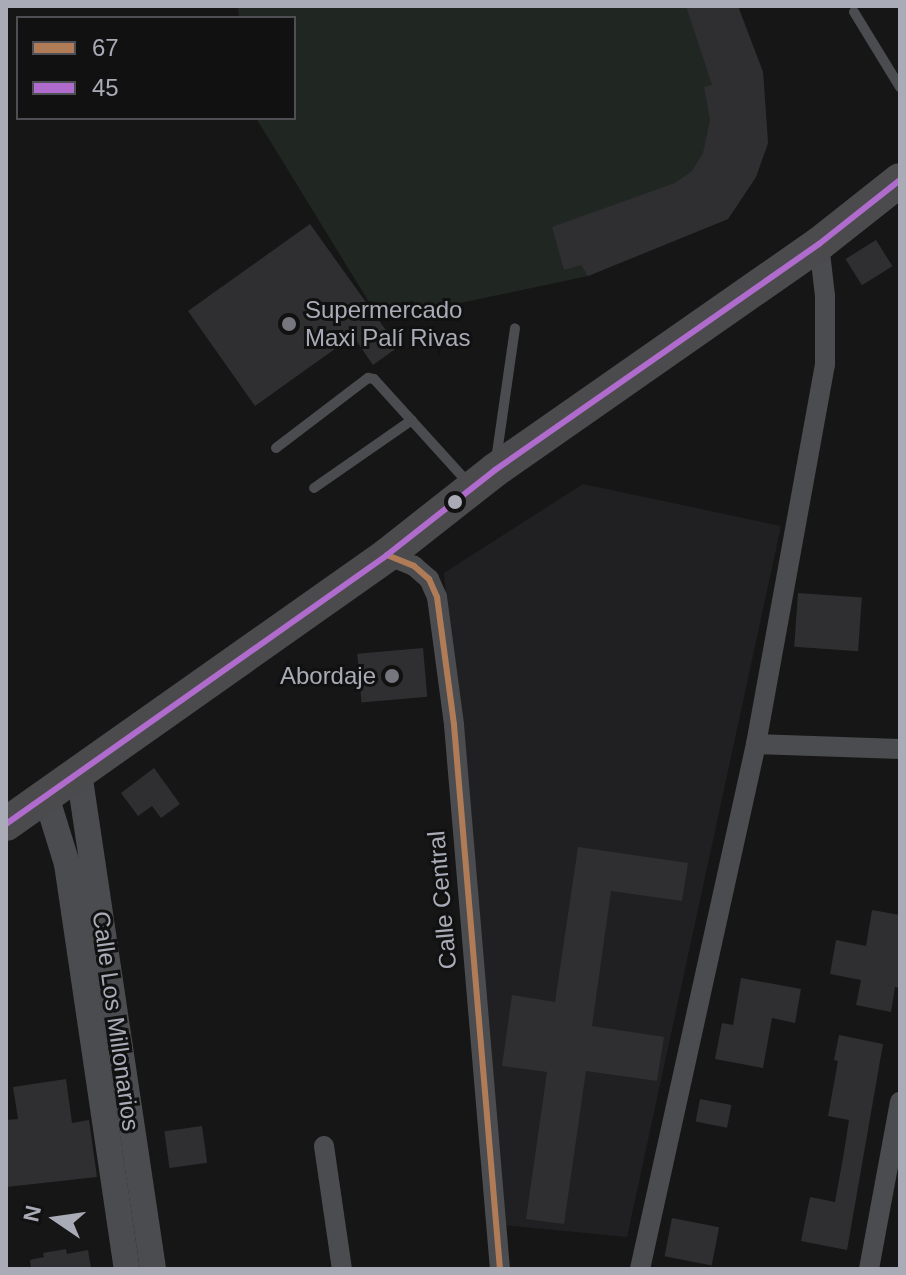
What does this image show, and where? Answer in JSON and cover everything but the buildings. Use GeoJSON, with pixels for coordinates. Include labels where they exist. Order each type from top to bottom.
{"type":"FeatureCollection","features":[{"type":"Feature","properties":{"kind":"highway"},"geometry":{"type":"LineString","coordinates":[[6,824],[387,555],[483,478],[819,244],[900,180]]}},
{"type":"Feature","properties":{"kind":"street"},"geometry":{"type":"LineString","coordinates":[[640,1269],[756,744],[825,364],[825,296],[819,244]]}},
{"type":"Feature","properties":{"kind":"street","name":"Calle Central"},"geometry":{"type":"LineString","coordinates":[[387,555],[414,566],[429,579],[437,597],[454,725],[500,1269]]}},
{"type":"Feature","properties":{"kind":"street"},"geometry":{"type":"LineString","coordinates":[[756,744],[900,749]]}},
{"type":"Feature","properties":{"kind":"street","name":"Calle Los Millonarios"},"geometry":{"type":"LineString","coordinates":[[79,773],[153,1269]]}},
{"type":"Feature","properties":{"kind":"street","name":"Calle Los Millonarios"},"geometry":{"type":"LineString","coordinates":[[46,796],[67,864],[127,1269]]}},
{"type":"Feature","properties":{"kind":"street"},"geometry":{"type":"LineString","coordinates":[[869,1269],[900,1102]]}},
{"type":"Feature","properties":{"kind":"street"},"geometry":{"type":"LineString","coordinates":[[324,1146],[342,1269]]}},
{"type":"Feature","properties":{"kind":"lane"},"geometry":{"type":"LineString","coordinates":[[854,12],[900,87]]}},
{"type":"Feature","properties":{"kind":"lane"},"geometry":{"type":"LineString","coordinates":[[276,448],[368,378],[374,379],[412,420],[483,478],[515,328]]}},
{"type":"Feature","properties":{"kind":"lane"},"geometry":{"type":"LineString","coordinates":[[314,488],[412,420]]}},
{"type":"Feature","properties":{"kind":"shaded area"},"geometry":{"type":"Polygon","coordinates":[[[238,6],[737,6],[763,72],[768,143],[756,177],[728,219],[588,276],[380,320],[257,120],[296,120],[296,16],[239,16],[238,6]]]}},
{"type":"Feature","properties":{"kind":"shaded area"},"geometry":{"type":"Polygon","coordinates":[[[583,484],[781,526],[627,1237],[502,1225],[444,573],[583,484]]]}},
{"type":"Feature","properties":{"kind":"transit line","name":"45"},"geometry":{"type":"LineString","coordinates":[[6,824],[387,555],[495,470],[819,244],[900,180]]}},
{"type":"Feature","properties":{"kind":"transit line","name":"67"},"geometry":{"type":"LineString","coordinates":[[387,555],[414,566],[429,579],[437,597],[454,725],[500,1269]]}},
{"type":"Feature","properties":{"kind":"place","name":"Supermercado Maxi Palí Rivas"},"geometry":{"type":"Point","coordinates":[289,324]}},
{"type":"Feature","properties":{"kind":"place","name":"Abordaje"},"geometry":{"type":"Point","coordinates":[392,676]}}]}
